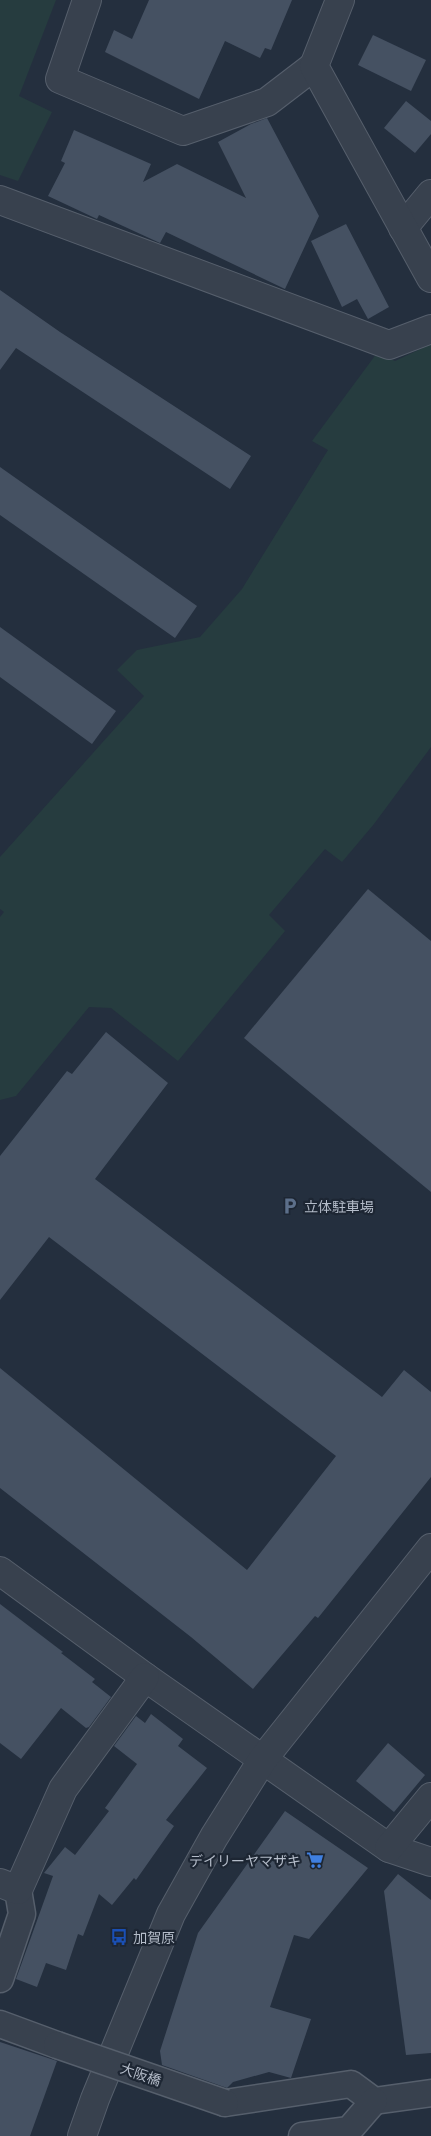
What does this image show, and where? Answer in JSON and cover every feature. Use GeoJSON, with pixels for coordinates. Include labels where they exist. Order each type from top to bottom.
{"type":"FeatureCollection","features":[{"type":"Feature","properties":{"kind":"street"},"geometry":{"type":"LineString","coordinates":[[87,0],[60,79],[183,131],[266,102],[314,66],[340,0]]}},
{"type":"Feature","properties":{"kind":"street"},"geometry":{"type":"LineString","coordinates":[[314,66],[431,278]]}},
{"type":"Feature","properties":{"kind":"street"},"geometry":{"type":"LineString","coordinates":[[403,228],[431,194]]}},
{"type":"Feature","properties":{"kind":"street"},"geometry":{"type":"LineString","coordinates":[[0,200],[389,345],[431,329]]}},
{"type":"Feature","properties":{"kind":"street"},"geometry":{"type":"LineString","coordinates":[[82,2136],[95,2099],[171,1914],[214,1836],[263,1759],[431,1548]]}},
{"type":"Feature","properties":{"kind":"street"},"geometry":{"type":"LineString","coordinates":[[0,1571],[145,1677],[389,1848],[431,1862]]}},
{"type":"Feature","properties":{"kind":"street"},"geometry":{"type":"LineString","coordinates":[[0,1980],[22,1914],[9,1886],[63,1789],[145,1677]]}},
{"type":"Feature","properties":{"kind":"street"},"geometry":{"type":"LineString","coordinates":[[389,1848],[431,1797]]}},
{"type":"Feature","properties":{"kind":"street","name":"大阪橋"},"geometry":{"type":"LineString","coordinates":[[0,2024],[225,2103],[351,2084],[374,2101]]}},
{"type":"Feature","properties":{"kind":"street"},"geometry":{"type":"LineString","coordinates":[[302,2136],[349,2130],[374,2101],[431,2093]]}},
{"type":"Feature","properties":{"kind":"green space"},"geometry":{"type":"Polygon","coordinates":[[[0,0],[56,0],[19,96],[52,112],[18,181],[0,175],[0,0]]]}},
{"type":"Feature","properties":{"kind":"green space"},"geometry":{"type":"Polygon","coordinates":[[[431,344],[431,747],[374,824],[342,862],[325,849],[269,915],[285,931],[178,1061],[111,1008],[89,1007],[16,1096],[0,1100],[0,917],[4,912],[0,909],[0,857],[144,696],[117,670],[137,650],[200,637],[242,589],[328,450],[312,441],[377,353],[395,361],[431,344]]]}},
{"type":"Feature","properties":{"kind":"building"},"geometry":{"type":"Polygon","coordinates":[[[149,0],[292,0],[271,50],[265,48],[260,58],[225,41],[199,99],[105,52],[114,30],[132,39],[149,0]]]}},
{"type":"Feature","properties":{"kind":"building"},"geometry":{"type":"Polygon","coordinates":[[[373,35],[426,60],[411,91],[358,65],[373,35]]]}},
{"type":"Feature","properties":{"kind":"building"},"geometry":{"type":"Polygon","coordinates":[[[406,101],[431,121],[431,134],[415,153],[384,128],[406,101]]]}},
{"type":"Feature","properties":{"kind":"building"},"geometry":{"type":"Polygon","coordinates":[[[267,118],[319,216],[285,289],[166,232],[160,243],[99,215],[97,219],[48,196],[65,163],[61,161],[74,130],[151,164],[143,182],[177,164],[246,198],[218,142],[251,124],[267,118]]]}},
{"type":"Feature","properties":{"kind":"building"},"geometry":{"type":"Polygon","coordinates":[[[346,224],[389,307],[368,319],[357,299],[342,307],[311,241],[346,224]]]}},
{"type":"Feature","properties":{"kind":"building"},"geometry":{"type":"Polygon","coordinates":[[[0,290],[60,332],[251,456],[230,489],[16,348],[0,370],[0,290]]]}},
{"type":"Feature","properties":{"kind":"building"},"geometry":{"type":"Polygon","coordinates":[[[0,467],[197,606],[175,638],[0,515],[0,467]]]}},
{"type":"Feature","properties":{"kind":"building"},"geometry":{"type":"Polygon","coordinates":[[[0,627],[116,711],[92,744],[0,677],[0,627]]]}},
{"type":"Feature","properties":{"kind":"building"},"geometry":{"type":"Polygon","coordinates":[[[368,889],[431,941],[431,1192],[244,1038],[368,889]]]}},
{"type":"Feature","properties":{"kind":"building"},"geometry":{"type":"Polygon","coordinates":[[[106,1032],[168,1083],[95,1179],[382,1397],[404,1370],[431,1392],[431,1477],[318,1618],[315,1616],[253,1689],[191,1637],[0,1488],[0,1368],[247,1570],[336,1456],[49,1237],[0,1300],[0,1156],[67,1071],[72,1074],[106,1032]]]}},
{"type":"Feature","properties":{"kind":"building"},"geometry":{"type":"Polygon","coordinates":[[[0,1604],[63,1652],[61,1653],[95,1679],[92,1682],[111,1697],[89,1727],[86,1728],[61,1708],[21,1759],[0,1743],[0,1604]]]}},
{"type":"Feature","properties":{"kind":"building"},"geometry":{"type":"Polygon","coordinates":[[[151,1714],[183,1739],[178,1746],[207,1768],[166,1820],[174,1826],[136,1880],[134,1878],[112,1905],[99,1894],[83,1936],[78,1934],[66,1970],[46,1963],[37,1987],[16,1979],[53,1876],[44,1873],[65,1847],[75,1855],[109,1811],[105,1808],[137,1764],[114,1746],[136,1716],[145,1723],[151,1714]]]}},
{"type":"Feature","properties":{"kind":"building"},"geometry":{"type":"Polygon","coordinates":[[[388,1743],[425,1775],[394,1812],[356,1781],[388,1743]]]}},
{"type":"Feature","properties":{"kind":"building"},"geometry":{"type":"Polygon","coordinates":[[[285,1811],[368,1868],[309,1939],[294,1935],[270,2007],[311,2019],[291,2078],[269,2072],[233,2082],[227,2088],[162,2065],[160,2051],[198,1933],[285,1811]]]}},
{"type":"Feature","properties":{"kind":"building"},"geometry":{"type":"Polygon","coordinates":[[[398,1874],[431,1900],[431,2053],[406,2055],[384,1891],[398,1874]]]}},
{"type":"Feature","properties":{"kind":"building"},"geometry":{"type":"Polygon","coordinates":[[[0,2042],[57,2061],[30,2136],[0,2136],[0,2042]]]}},
{"type":"Feature","properties":{"kind":"place","name":"立体駐車場"},"geometry":{"type":"Point","coordinates":[290,1206]}},
{"type":"Feature","properties":{"kind":"place","name":"デイリーヤマザキ"},"geometry":{"type":"Point","coordinates":[315,1860]}},
{"type":"Feature","properties":{"kind":"place","name":"加賀原"},"geometry":{"type":"Point","coordinates":[119,1937]}}]}
